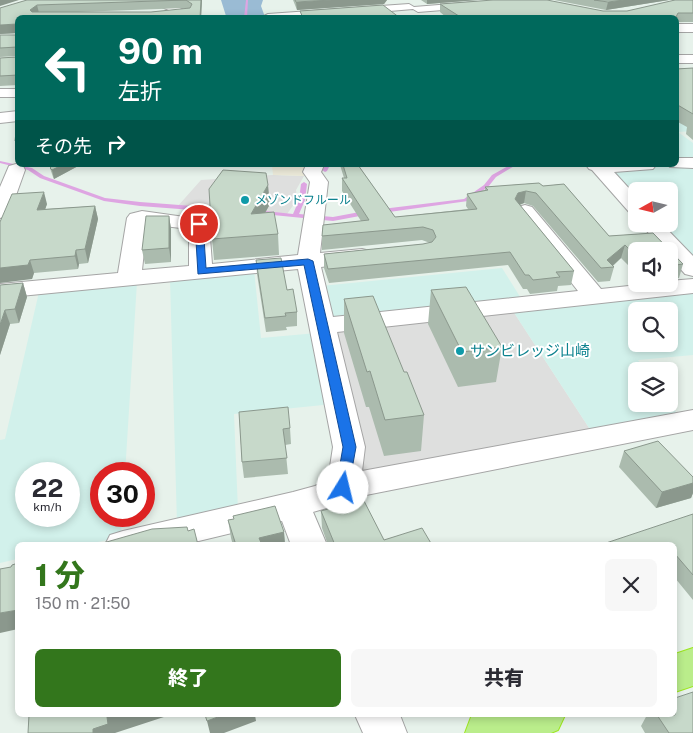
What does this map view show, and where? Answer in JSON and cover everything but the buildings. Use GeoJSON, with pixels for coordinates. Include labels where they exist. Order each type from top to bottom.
{"type":"FeatureCollection","features":[{"type":"Feature","properties":{"kind":"highway"},"geometry":{"type":"LineString","coordinates":[[677,672],[693,668]]}},
{"type":"Feature","properties":{"kind":"highway"},"geometry":{"type":"LineString","coordinates":[[487,733],[538,717]]}},
{"type":"Feature","properties":{"kind":"street"},"geometry":{"type":"LineString","coordinates":[[151,0],[191,15]]}},
{"type":"Feature","properties":{"kind":"street"},"geometry":{"type":"LineString","coordinates":[[368,0],[449,15]]}},
{"type":"Feature","properties":{"kind":"street"},"geometry":{"type":"LineString","coordinates":[[268,14],[485,4]]}},
{"type":"Feature","properties":{"kind":"street"},"geometry":{"type":"LineString","coordinates":[[157,14],[186,13]]}},
{"type":"Feature","properties":{"kind":"street"},"geometry":{"type":"LineString","coordinates":[[679,28],[693,28]]}},
{"type":"Feature","properties":{"kind":"street"},"geometry":{"type":"LineString","coordinates":[[679,59],[693,58]]}},
{"type":"Feature","properties":{"kind":"street"},"geometry":{"type":"LineString","coordinates":[[0,93],[15,94]]}},
{"type":"Feature","properties":{"kind":"street"},"geometry":{"type":"LineString","coordinates":[[0,118],[15,116]]}},
{"type":"Feature","properties":{"kind":"street"},"geometry":{"type":"LineString","coordinates":[[679,163],[693,162]]}},
{"type":"Feature","properties":{"kind":"street"},"geometry":{"type":"LineString","coordinates":[[314,167],[312,172],[318,182],[308,261],[324,326],[349,447],[343,488]]}},
{"type":"Feature","properties":{"kind":"street"},"geometry":{"type":"LineString","coordinates":[[599,167],[628,199]]}},
{"type":"Feature","properties":{"kind":"street"},"geometry":{"type":"LineString","coordinates":[[0,212],[16,170]]}},
{"type":"Feature","properties":{"kind":"street"},"geometry":{"type":"LineString","coordinates":[[525,210],[594,296]]}},
{"type":"Feature","properties":{"kind":"street"},"geometry":{"type":"LineString","coordinates":[[129,278],[137,218],[199,224],[201,272]]}},
{"type":"Feature","properties":{"kind":"street"},"geometry":{"type":"LineString","coordinates":[[658,232],[693,270]]}},
{"type":"Feature","properties":{"kind":"street"},"geometry":{"type":"LineString","coordinates":[[0,291],[384,253]]}},
{"type":"Feature","properties":{"kind":"street"},"geometry":{"type":"LineString","coordinates":[[324,326],[693,286]]}},
{"type":"Feature","properties":{"kind":"street"},"geometry":{"type":"LineString","coordinates":[[136,542],[293,505],[325,496],[343,488],[693,420]]}},
{"type":"Feature","properties":{"kind":"street"},"geometry":{"type":"LineString","coordinates":[[293,505],[308,542]]}},
{"type":"Feature","properties":{"kind":"street"},"geometry":{"type":"LineString","coordinates":[[378,717],[384,733]]}},
{"type":"Feature","properties":{"kind":"shaded area"},"geometry":{"type":"Polygon","coordinates":[[[221,0],[263,0],[261,6],[264,15],[226,15],[221,0]]]}},
{"type":"Feature","properties":{"kind":"shaded area"},"geometry":{"type":"Polygon","coordinates":[[[679,112],[693,131],[679,132],[679,112]]]}},
{"type":"Feature","properties":{"kind":"shaded area"},"geometry":{"type":"Polygon","coordinates":[[[679,133],[693,143],[693,160],[679,161],[679,133]]]}},
{"type":"Feature","properties":{"kind":"shaded area"},"geometry":{"type":"Polygon","coordinates":[[[693,165],[693,264],[678,248],[678,242],[672,242],[663,232],[678,232],[678,182],[628,182],[628,195],[608,174],[613,169],[693,165]]]}},
{"type":"Feature","properties":{"kind":"shaded area"},"geometry":{"type":"Polygon","coordinates":[[[272,167],[309,167],[304,176],[273,175],[272,167]]]}},
{"type":"Feature","properties":{"kind":"shaded area"},"geometry":{"type":"Polygon","coordinates":[[[273,175],[304,176],[296,190],[297,200],[287,214],[177,207],[201,180],[273,175]]]}},
{"type":"Feature","properties":{"kind":"shaded area"},"geometry":{"type":"Polygon","coordinates":[[[502,268],[522,300],[330,321],[321,286],[502,268]]]}},
{"type":"Feature","properties":{"kind":"shaded area"},"geometry":{"type":"Polygon","coordinates":[[[254,270],[261,338],[317,333],[333,404],[234,414],[238,511],[177,524],[170,279],[254,270]]]}},
{"type":"Feature","properties":{"kind":"shaded area"},"geometry":{"type":"Polygon","coordinates":[[[137,282],[126,462],[90,462],[90,527],[121,527],[121,537],[98,542],[15,542],[15,559],[0,563],[0,440],[5,439],[39,292],[137,282]]]}},
{"type":"Feature","properties":{"kind":"shaded area"},"geometry":{"type":"Polygon","coordinates":[[[693,289],[693,355],[628,362],[628,412],[676,412],[680,418],[593,434],[511,308],[693,289]]]}},
{"type":"Feature","properties":{"kind":"shaded area"},"geometry":{"type":"Polygon","coordinates":[[[511,308],[593,434],[359,472],[334,327],[511,308]]]}},
{"type":"Feature","properties":{"kind":"waterway"},"geometry":{"type":"LineString","coordinates":[[245,15],[247,0]]}},
{"type":"Feature","properties":{"kind":"waterway"},"geometry":{"type":"LineString","coordinates":[[0,162],[15,166]]}},
{"type":"Feature","properties":{"kind":"waterway"},"geometry":{"type":"LineString","coordinates":[[21,167],[30,169],[42,177],[104,199],[140,204],[219,210]]}},
{"type":"Feature","properties":{"kind":"waterway"},"geometry":{"type":"LineString","coordinates":[[382,211],[466,200],[486,186],[494,176],[510,167]]}},
{"type":"Feature","properties":{"kind":"waterway"},"geometry":{"type":"LineString","coordinates":[[295,216],[302,200],[304,184]]}},
{"type":"Feature","properties":{"kind":"waterway"},"geometry":{"type":"LineString","coordinates":[[265,213],[295,216]]}},
{"type":"Feature","properties":{"kind":"waterway"},"geometry":{"type":"LineString","coordinates":[[295,216],[333,219],[365,213]]}},
{"type":"Feature","properties":{"kind":"place","name":"メゾンドフルール"},"geometry":{"type":"Point","coordinates":[245,200]}},
{"type":"Feature","properties":{"kind":"place","name":"サンビレッジ山崎"},"geometry":{"type":"Point","coordinates":[460,351]}},
{"type":"Feature","properties":{"kind":"route"},"geometry":{"type":"LineString","coordinates":[[199,224],[201,272],[308,261],[324,326],[349,447],[343,488]]}}]}
